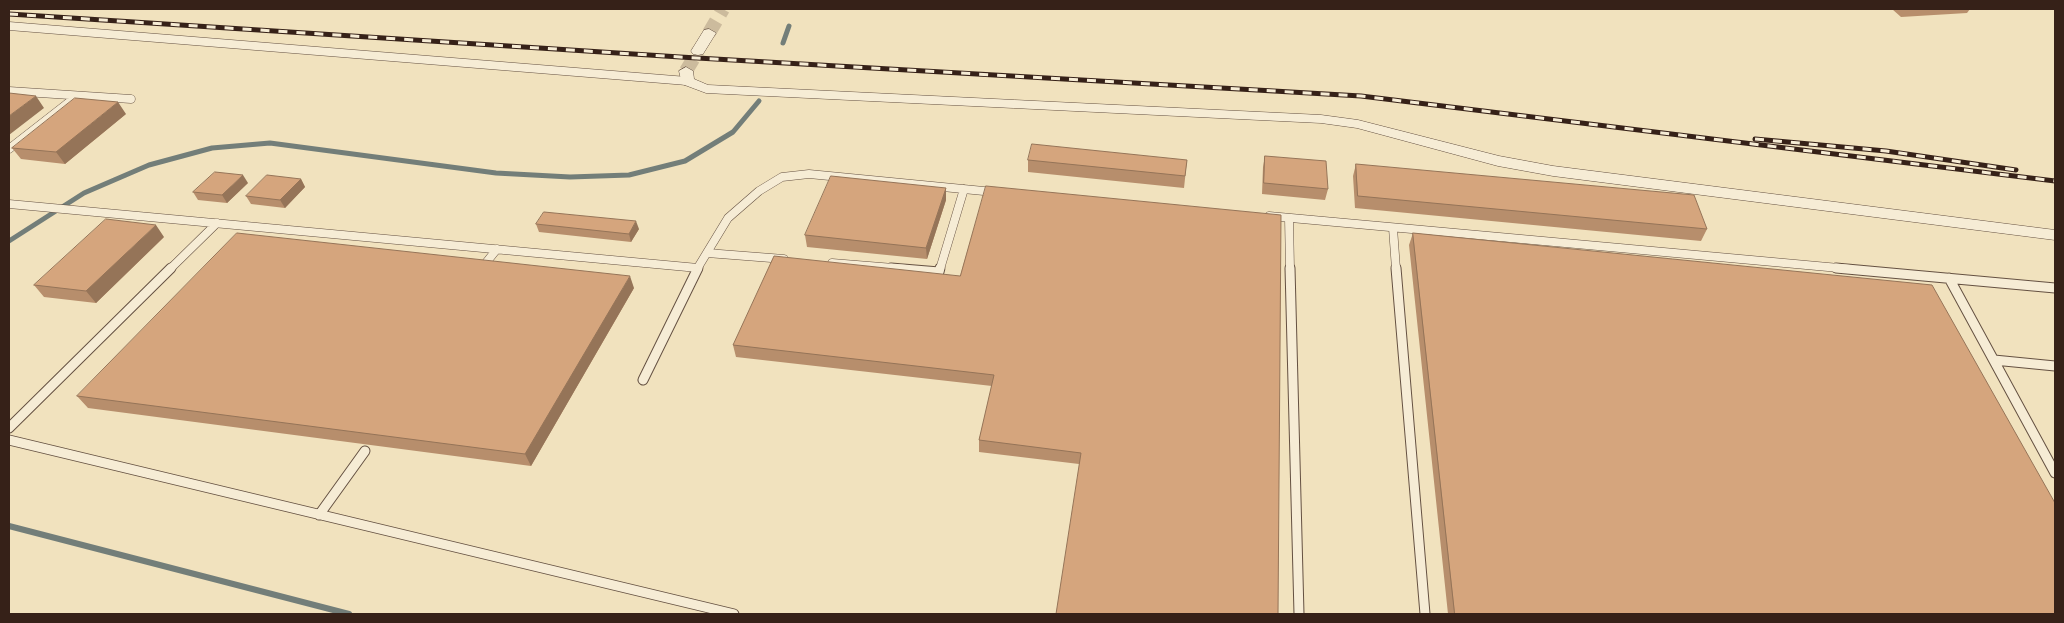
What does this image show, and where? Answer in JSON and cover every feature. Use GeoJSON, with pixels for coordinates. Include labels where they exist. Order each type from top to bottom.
{"type":"FeatureCollection","features":[{"type":"Feature","properties":{"kind":"street"},"geometry":{"type":"LineString","coordinates":[[698,51],[709,32]]}},
{"type":"Feature","properties":{"kind":"street"},"geometry":{"type":"LineString","coordinates":[[686,76],[706,89],[1321,119],[1358,124],[1498,161],[1553,171],[2055,235]]}},
{"type":"Feature","properties":{"kind":"lane"},"geometry":{"type":"LineString","coordinates":[[9,26],[686,76]]}},
{"type":"Feature","properties":{"kind":"lane"},"geometry":{"type":"LineString","coordinates":[[9,91],[130,99]]}},
{"type":"Feature","properties":{"kind":"lane"},"geometry":{"type":"LineString","coordinates":[[9,150],[77,96]]}},
{"type":"Feature","properties":{"kind":"lane"},"geometry":{"type":"LineString","coordinates":[[643,380],[698,268],[728,218],[759,191],[782,177],[809,174],[1004,192]]}},
{"type":"Feature","properties":{"kind":"lane"},"geometry":{"type":"LineString","coordinates":[[824,262],[940,272],[964,189]]}},
{"type":"Feature","properties":{"kind":"lane"},"geometry":{"type":"LineString","coordinates":[[9,204],[698,268]]}},
{"type":"Feature","properties":{"kind":"lane"},"geometry":{"type":"LineString","coordinates":[[1260,216],[2055,288]]}},
{"type":"Feature","properties":{"kind":"lane"},"geometry":{"type":"LineString","coordinates":[[1289,218],[1300,614]]}},
{"type":"Feature","properties":{"kind":"lane"},"geometry":{"type":"LineString","coordinates":[[9,428],[217,223]]}},
{"type":"Feature","properties":{"kind":"lane"},"geometry":{"type":"LineString","coordinates":[[1393,228],[1425,614]]}},
{"type":"Feature","properties":{"kind":"lane"},"geometry":{"type":"LineString","coordinates":[[485,264],[497,249]]}},
{"type":"Feature","properties":{"kind":"lane"},"geometry":{"type":"LineString","coordinates":[[707,253],[794,260]]}},
{"type":"Feature","properties":{"kind":"lane"},"geometry":{"type":"LineString","coordinates":[[1949,278],[2055,473]]}},
{"type":"Feature","properties":{"kind":"lane"},"geometry":{"type":"LineString","coordinates":[[1994,360],[2055,366]]}},
{"type":"Feature","properties":{"kind":"lane"},"geometry":{"type":"LineString","coordinates":[[9,440],[734,614]]}},
{"type":"Feature","properties":{"kind":"lane"},"geometry":{"type":"LineString","coordinates":[[319,515],[365,451]]}},
{"type":"Feature","properties":{"kind":"building"},"geometry":{"type":"Polygon","coordinates":[[[9,93],[36,96],[9,116],[9,93]]]}},
{"type":"Feature","properties":{"kind":"building"},"geometry":{"type":"Polygon","coordinates":[[[75,98],[118,102],[56,152],[12,148],[75,98]]]}},
{"type":"Feature","properties":{"kind":"building"},"geometry":{"type":"Polygon","coordinates":[[[1032,144],[1187,160],[1185,176],[1028,160],[1032,144]]]}},
{"type":"Feature","properties":{"kind":"building"},"geometry":{"type":"Polygon","coordinates":[[[1265,156],[1326,161],[1328,189],[1264,183],[1265,156]]]}},
{"type":"Feature","properties":{"kind":"building"},"geometry":{"type":"Polygon","coordinates":[[[1356,164],[1694,195],[1707,229],[1358,196],[1356,164]]]}},
{"type":"Feature","properties":{"kind":"building"},"geometry":{"type":"Polygon","coordinates":[[[215,172],[243,175],[222,195],[193,192],[215,172]]]}},
{"type":"Feature","properties":{"kind":"building"},"geometry":{"type":"Polygon","coordinates":[[[267,175],[301,179],[280,200],[246,196],[267,175]]]}},
{"type":"Feature","properties":{"kind":"building"},"geometry":{"type":"Polygon","coordinates":[[[831,176],[946,188],[926,248],[805,235],[831,176]]]}},
{"type":"Feature","properties":{"kind":"building"},"geometry":{"type":"Polygon","coordinates":[[[986,186],[1281,215],[1278,614],[1056,614],[1081,453],[979,440],[994,375],[733,345],[774,256],[960,276],[986,186]]]}},
{"type":"Feature","properties":{"kind":"building"},"geometry":{"type":"Polygon","coordinates":[[[544,212],[636,221],[629,234],[536,224],[544,212]]]}},
{"type":"Feature","properties":{"kind":"building"},"geometry":{"type":"Polygon","coordinates":[[[106,219],[156,225],[86,291],[34,285],[106,219]]]}},
{"type":"Feature","properties":{"kind":"building"},"geometry":{"type":"Polygon","coordinates":[[[237,233],[630,276],[525,454],[77,396],[237,233]]]}},
{"type":"Feature","properties":{"kind":"building"},"geometry":{"type":"Polygon","coordinates":[[[1413,233],[1932,285],[2055,503],[2055,614],[1455,614],[1413,233]]]}},
{"type":"Feature","properties":{"kind":"waterway"},"geometry":{"type":"LineString","coordinates":[[783,43],[789,26]]}},
{"type":"Feature","properties":{"kind":"waterway"},"geometry":{"type":"LineString","coordinates":[[9,241],[84,193],[149,165],[212,148],[270,143],[496,173],[570,177],[629,175],[685,161],[733,132],[759,101]]}},
{"type":"Feature","properties":{"kind":"waterway"},"geometry":{"type":"LineString","coordinates":[[9,526],[349,614]]}},
{"type":"Feature","properties":{"kind":"tunnel"},"geometry":{"type":"LineString","coordinates":[[709,33],[723,9]]}},
{"type":"Feature","properties":{"kind":"tunnel"},"geometry":{"type":"LineString","coordinates":[[686,71],[698,51]]}},
{"type":"Feature","properties":{"kind":"railway"},"geometry":{"type":"LineString","coordinates":[[9,14],[680,57],[1361,96],[2055,181]]}},
{"type":"Feature","properties":{"kind":"railway"},"geometry":{"type":"LineString","coordinates":[[1755,139],[1886,151],[2016,170]]}}]}
